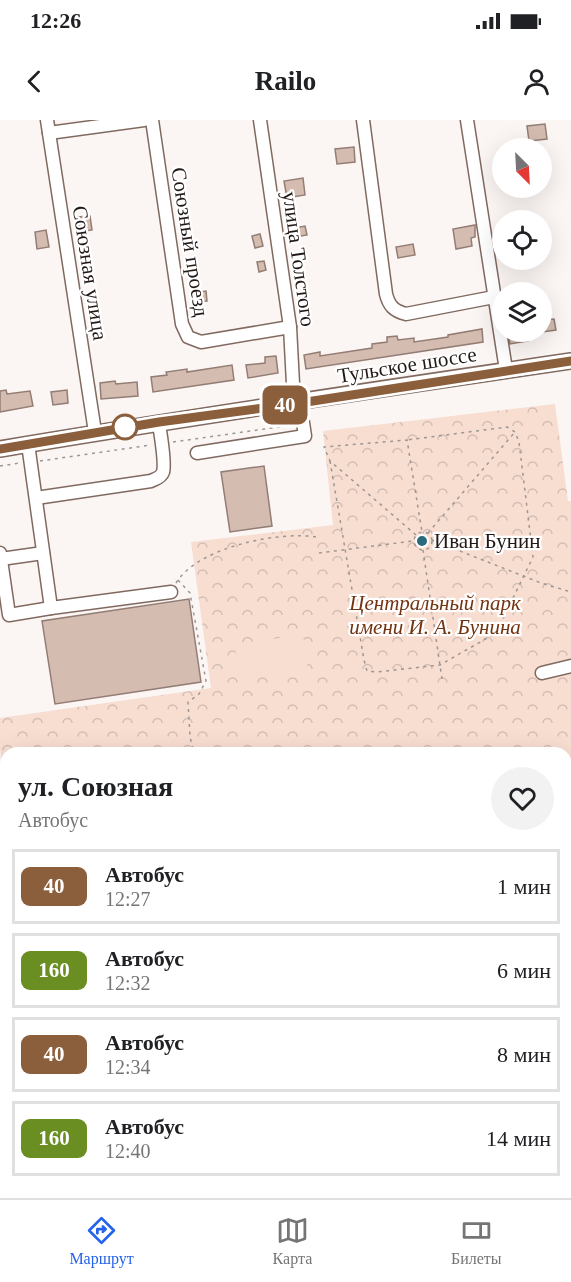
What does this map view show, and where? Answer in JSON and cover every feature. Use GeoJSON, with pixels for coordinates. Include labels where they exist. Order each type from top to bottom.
{"type":"FeatureCollection","features":[{"type":"Feature","properties":{"kind":"main road","name":"Тульское шоссе"},"geometry":{"type":"LineString","coordinates":[[0,449],[159,422],[571,361]]}},
{"type":"Feature","properties":{"kind":"street","name":"Союзная улица"},"geometry":{"type":"LineString","coordinates":[[46,120],[95,432]]}},
{"type":"Feature","properties":{"kind":"street"},"geometry":{"type":"LineString","coordinates":[[49,133],[144,120]]}},
{"type":"Feature","properties":{"kind":"street","name":"Союзный проезд"},"geometry":{"type":"LineString","coordinates":[[152,120],[182,324],[188,337],[201,342],[290,327]]}},
{"type":"Feature","properties":{"kind":"street","name":"улица Толстого"},"geometry":{"type":"LineString","coordinates":[[197,453],[305,436],[297,403],[290,327],[260,120]]}},
{"type":"Feature","properties":{"kind":"street"},"geometry":{"type":"LineString","coordinates":[[363,120],[386,294],[392,308],[406,314],[492,297]]}},
{"type":"Feature","properties":{"kind":"street"},"geometry":{"type":"LineString","coordinates":[[467,120],[492,284]]}},
{"type":"Feature","properties":{"kind":"street"},"geometry":{"type":"LineString","coordinates":[[501,342],[506,370]]}},
{"type":"Feature","properties":{"kind":"street"},"geometry":{"type":"LineString","coordinates":[[36,498],[82,493],[158,478],[163,472],[159,422]]}},
{"type":"Feature","properties":{"kind":"street"},"geometry":{"type":"LineString","coordinates":[[28,444],[51,608]]}},
{"type":"Feature","properties":{"kind":"street"},"geometry":{"type":"LineString","coordinates":[[43,553],[0,556],[9,615],[171,592]]}},
{"type":"Feature","properties":{"kind":"street"},"geometry":{"type":"LineString","coordinates":[[542,673],[571,666]]}},
{"type":"Feature","properties":{"kind":"path"},"geometry":{"type":"LineString","coordinates":[[507,427],[515,432],[519,442],[533,557],[496,633],[440,665],[377,672],[367,670],[364,660],[330,461],[324,447],[407,440],[507,427]]}},
{"type":"Feature","properties":{"kind":"path"},"geometry":{"type":"LineString","coordinates":[[428,533],[515,432]]}},
{"type":"Feature","properties":{"kind":"path"},"geometry":{"type":"LineString","coordinates":[[407,440],[422,532]]}},
{"type":"Feature","properties":{"kind":"path"},"geometry":{"type":"LineString","coordinates":[[330,461],[416,535]]}},
{"type":"Feature","properties":{"kind":"path"},"geometry":{"type":"LineString","coordinates":[[428,533],[422,532],[416,535],[413,541],[416,548],[423,550],[430,547],[432,540]]}},
{"type":"Feature","properties":{"kind":"path"},"geometry":{"type":"LineString","coordinates":[[428,533],[432,540],[541,583],[571,592]]}},
{"type":"Feature","properties":{"kind":"path"},"geometry":{"type":"LineString","coordinates":[[171,592],[189,567],[241,543],[285,537],[318,537]]}},
{"type":"Feature","properties":{"kind":"path"},"geometry":{"type":"LineString","coordinates":[[319,552],[413,541]]}},
{"type":"Feature","properties":{"kind":"path"},"geometry":{"type":"LineString","coordinates":[[423,550],[442,679]]}},
{"type":"Feature","properties":{"kind":"path"},"geometry":{"type":"LineString","coordinates":[[178,580],[190,593],[206,681],[199,694],[188,702],[193,747]]}},
{"type":"Feature","properties":{"kind":"green space","name":"Центральный парк имени И. А. Бунина"},"geometry":{"type":"Polygon","coordinates":[[[555,404],[568,501],[571,501],[571,747],[0,747],[0,718],[211,688],[191,542],[333,525],[323,431],[555,404]]]}},
{"type":"Feature","properties":{"kind":"green space"},"geometry":{"type":"Polygon","coordinates":[[[303,635],[308,671],[239,680],[235,644],[303,635]]]}},
{"type":"Feature","properties":{"kind":"building"},"geometry":{"type":"Polygon","coordinates":[[[545,124],[547,138],[529,138],[527,126],[545,124]]]}},
{"type":"Feature","properties":{"kind":"building"},"geometry":{"type":"Polygon","coordinates":[[[354,147],[355,162],[337,164],[335,149],[354,147]]]}},
{"type":"Feature","properties":{"kind":"building"},"geometry":{"type":"Polygon","coordinates":[[[303,178],[305,195],[287,198],[284,181],[303,178]]]}},
{"type":"Feature","properties":{"kind":"building"},"geometry":{"type":"Polygon","coordinates":[[[90,216],[92,230],[80,232],[78,217],[90,216]]]}},
{"type":"Feature","properties":{"kind":"building"},"geometry":{"type":"Polygon","coordinates":[[[475,225],[475,237],[471,238],[472,246],[456,249],[453,229],[475,225]]]}},
{"type":"Feature","properties":{"kind":"building"},"geometry":{"type":"Polygon","coordinates":[[[305,226],[307,235],[290,238],[288,229],[305,226]]]}},
{"type":"Feature","properties":{"kind":"building"},"geometry":{"type":"Polygon","coordinates":[[[46,230],[49,247],[37,249],[35,232],[46,230]]]}},
{"type":"Feature","properties":{"kind":"building"},"geometry":{"type":"Polygon","coordinates":[[[260,234],[263,246],[255,248],[252,236],[260,234]]]}},
{"type":"Feature","properties":{"kind":"building"},"geometry":{"type":"Polygon","coordinates":[[[413,244],[415,255],[398,258],[396,247],[413,244]]]}},
{"type":"Feature","properties":{"kind":"building"},"geometry":{"type":"Polygon","coordinates":[[[264,261],[266,270],[259,272],[257,262],[264,261]]]}},
{"type":"Feature","properties":{"kind":"building"},"geometry":{"type":"Polygon","coordinates":[[[206,291],[207,301],[194,302],[193,293],[206,291]]]}},
{"type":"Feature","properties":{"kind":"building"},"geometry":{"type":"Polygon","coordinates":[[[552,319],[554,319],[556,330],[552,331],[552,319]]]}},
{"type":"Feature","properties":{"kind":"building"},"geometry":{"type":"Polygon","coordinates":[[[482,329],[483,342],[306,369],[304,355],[320,352],[320,356],[372,348],[372,344],[387,342],[387,337],[397,336],[398,340],[414,338],[414,342],[482,329]]]}},
{"type":"Feature","properties":{"kind":"building"},"geometry":{"type":"Polygon","coordinates":[[[276,356],[278,373],[248,378],[246,365],[265,363],[265,357],[276,356]]]}},
{"type":"Feature","properties":{"kind":"building"},"geometry":{"type":"Polygon","coordinates":[[[232,365],[234,380],[153,392],[151,377],[167,375],[166,372],[187,369],[187,372],[232,365]]]}},
{"type":"Feature","properties":{"kind":"building"},"geometry":{"type":"Polygon","coordinates":[[[115,381],[116,384],[137,382],[138,396],[101,399],[100,383],[115,381]]]}},
{"type":"Feature","properties":{"kind":"building"},"geometry":{"type":"Polygon","coordinates":[[[6,390],[7,394],[30,391],[33,406],[0,412],[0,391],[6,390]]]}},
{"type":"Feature","properties":{"kind":"building"},"geometry":{"type":"Polygon","coordinates":[[[67,390],[68,403],[53,405],[51,392],[67,390]]]}},
{"type":"Feature","properties":{"kind":"building"},"geometry":{"type":"Polygon","coordinates":[[[264,466],[272,526],[230,532],[221,472],[264,466]]]}},
{"type":"Feature","properties":{"kind":"building"},"geometry":{"type":"Polygon","coordinates":[[[189,599],[201,682],[55,704],[42,621],[189,599]]]}},
{"type":"Feature","properties":{"kind":"bus line","name":"40"},"geometry":{"type":"LineString","coordinates":[[0,449],[159,422],[300,403],[571,361]]}},
{"type":"Feature","properties":{"kind":"place","name":"Иван Бунин"},"geometry":{"type":"Point","coordinates":[422,541]}}]}
